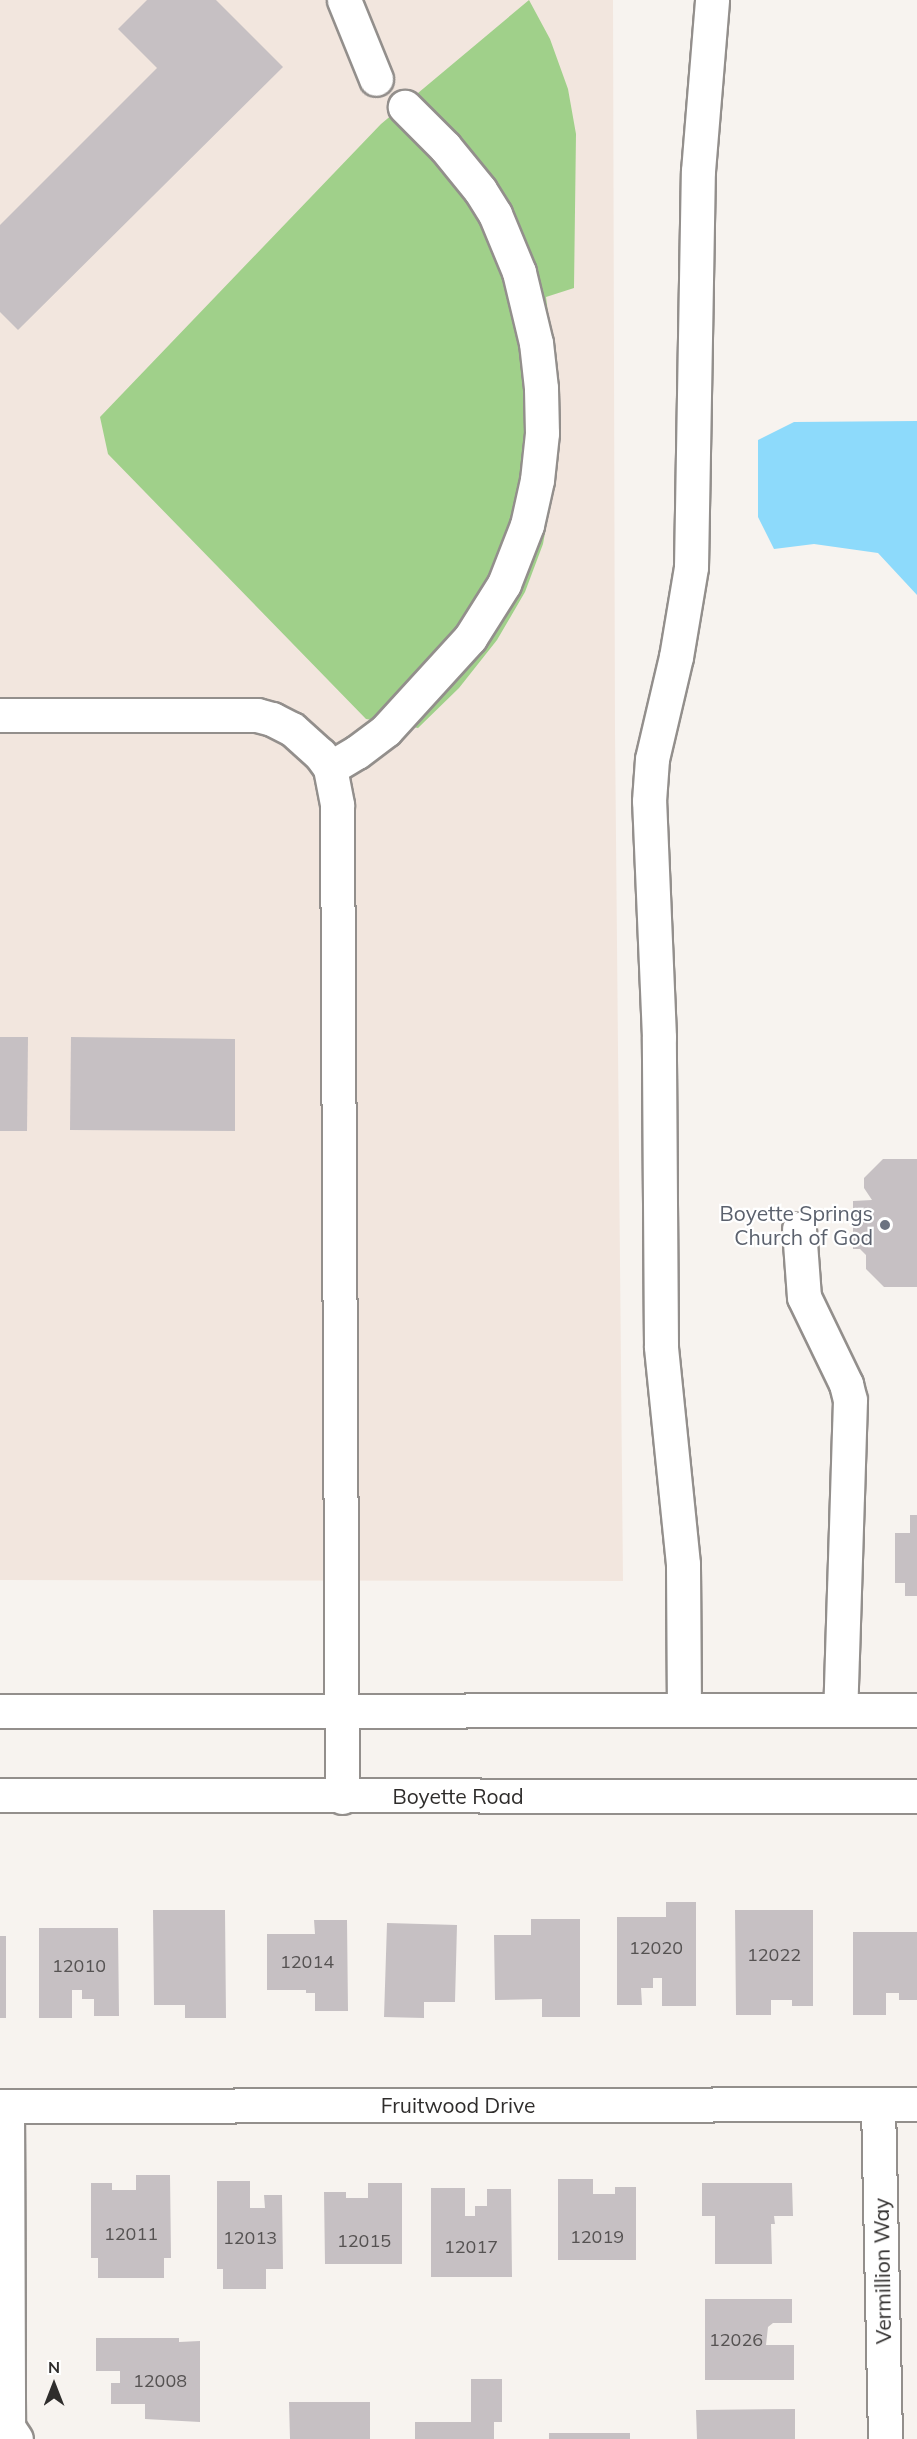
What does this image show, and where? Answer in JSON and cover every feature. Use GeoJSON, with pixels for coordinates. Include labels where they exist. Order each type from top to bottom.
{"type":"FeatureCollection","features":[{"type":"Feature","properties":{"kind":"main road"},"geometry":{"type":"LineString","coordinates":[[344,0],[376,79]]}},
{"type":"Feature","properties":{"kind":"main road"},"geometry":{"type":"LineString","coordinates":[[684,1710],[684,1564],[664,1402],[660,1346],[659,1037],[649,801],[652,759],[676,657],[691,567],[698,171],[712,0]]}},
{"type":"Feature","properties":{"kind":"main road"},"geometry":{"type":"LineString","coordinates":[[330,768],[357,752],[386,730],[470,638],[504,584],[527,525],[537,480],[542,433],[541,388],[536,343],[519,272],[495,214],[480,190],[445,147],[405,107]]}},
{"type":"Feature","properties":{"kind":"main road"},"geometry":{"type":"LineString","coordinates":[[0,715],[257,715],[272,719],[299,734],[320,754],[330,768],[335,787],[337,817],[342,1797]]}},
{"type":"Feature","properties":{"kind":"main road"},"geometry":{"type":"LineString","coordinates":[[799,1229],[804,1297],[846,1384],[850,1400],[840,1710]]}},
{"type":"Feature","properties":{"kind":"main road"},"geometry":{"type":"LineString","coordinates":[[0,1711],[917,1710]]}},
{"type":"Feature","properties":{"kind":"main road","name":"Boyette Road"},"geometry":{"type":"LineString","coordinates":[[0,1795],[917,1796]]}},
{"type":"Feature","properties":{"kind":"main road","name":"Vermillion Way"},"geometry":{"type":"LineString","coordinates":[[879,2104],[885,2439]]}},
{"type":"Feature","properties":{"kind":"main road","name":"Fruitwood Drive"},"geometry":{"type":"LineString","coordinates":[[4,2106],[917,2104]]}},
{"type":"Feature","properties":{"kind":"main road"},"geometry":{"type":"LineString","coordinates":[[4,2106],[8,2427],[16,2439]]}},
{"type":"Feature","properties":{"kind":"shaded area"},"geometry":{"type":"Polygon","coordinates":[[[0,0],[613,0],[615,731],[623,1581],[0,1580],[0,0]]]}},
{"type":"Feature","properties":{"kind":"green space"},"geometry":{"type":"Polygon","coordinates":[[[529,0],[550,39],[568,89],[576,134],[574,288],[546,297],[556,377],[556,440],[553,489],[543,544],[525,592],[497,640],[459,688],[418,728],[366,719],[108,454],[100,417],[381,124],[529,0]]]}},
{"type":"Feature","properties":{"kind":"water"},"geometry":{"type":"Polygon","coordinates":[[[917,421],[917,595],[878,553],[814,544],[774,549],[758,517],[758,440],[794,422],[917,421]]]}},
{"type":"Feature","properties":{"kind":"building"},"geometry":{"type":"Polygon","coordinates":[[[147,0],[216,0],[283,67],[18,330],[0,312],[0,225],[157,68],[118,29],[147,0]]]}},
{"type":"Feature","properties":{"kind":"building"},"geometry":{"type":"Polygon","coordinates":[[[0,1037],[28,1037],[27,1131],[0,1131],[0,1037]]]}},
{"type":"Feature","properties":{"kind":"building"},"geometry":{"type":"Polygon","coordinates":[[[71,1037],[235,1039],[235,1131],[70,1130],[71,1037]]]}},
{"type":"Feature","properties":{"kind":"building","name":"Boyette Springs Church of God"},"geometry":{"type":"Polygon","coordinates":[[[883,1159],[917,1159],[917,1287],[884,1287],[866,1269],[866,1255],[860,1249],[853,1249],[853,1201],[872,1200],[864,1188],[864,1178],[883,1159]]]}},
{"type":"Feature","properties":{"kind":"building"},"geometry":{"type":"Polygon","coordinates":[[[910,1515],[917,1515],[917,1596],[905,1596],[905,1583],[895,1583],[895,1533],[910,1533],[910,1515]]]}},
{"type":"Feature","properties":{"kind":"building"},"geometry":{"type":"Polygon","coordinates":[[[666,1902],[696,1902],[696,2006],[662,2006],[662,1978],[653,1978],[653,1988],[641,1988],[642,2005],[617,2005],[617,1917],[666,1917],[666,1902]]]}},
{"type":"Feature","properties":{"kind":"building"},"geometry":{"type":"Polygon","coordinates":[[[153,1910],[225,1910],[226,2018],[185,2018],[185,2005],[154,2005],[153,1910]]]}},
{"type":"Feature","properties":{"kind":"building"},"geometry":{"type":"Polygon","coordinates":[[[735,1910],[813,1910],[813,2006],[792,2006],[792,2000],[771,2000],[771,2015],[736,2015],[735,1910]]]}},
{"type":"Feature","properties":{"kind":"building"},"geometry":{"type":"Polygon","coordinates":[[[531,1919],[580,1919],[580,2017],[542,2017],[542,1999],[495,2000],[494,1935],[531,1935],[531,1919]]]}},
{"type":"Feature","properties":{"kind":"building"},"geometry":{"type":"Polygon","coordinates":[[[314,1920],[347,1920],[348,2011],[315,2011],[315,1993],[306,1993],[306,1990],[267,1990],[267,1934],[315,1934],[314,1920]]]}},
{"type":"Feature","properties":{"kind":"building"},"geometry":{"type":"Polygon","coordinates":[[[387,1923],[457,1925],[455,2002],[424,2002],[424,2018],[384,2017],[387,1923]]]}},
{"type":"Feature","properties":{"kind":"building"},"geometry":{"type":"Polygon","coordinates":[[[39,1928],[118,1928],[119,2016],[94,2016],[94,1999],[82,1999],[82,1990],[72,1990],[72,2018],[39,2018],[39,1928]]]}},
{"type":"Feature","properties":{"kind":"building"},"geometry":{"type":"Polygon","coordinates":[[[853,1932],[917,1932],[917,2000],[899,2000],[899,1993],[886,1993],[886,2015],[853,2015],[853,1932]]]}},
{"type":"Feature","properties":{"kind":"building"},"geometry":{"type":"Polygon","coordinates":[[[0,1936],[6,1936],[6,2018],[0,2018],[0,1936]]]}},
{"type":"Feature","properties":{"kind":"building"},"geometry":{"type":"Polygon","coordinates":[[[136,2175],[170,2175],[171,2258],[164,2258],[164,2278],[98,2278],[98,2258],[91,2258],[91,2183],[112,2183],[112,2190],[136,2190],[136,2175]]]}},
{"type":"Feature","properties":{"kind":"building"},"geometry":{"type":"Polygon","coordinates":[[[558,2179],[593,2179],[593,2194],[615,2194],[615,2187],[636,2187],[636,2260],[558,2260],[558,2179]]]}},
{"type":"Feature","properties":{"kind":"building"},"geometry":{"type":"Polygon","coordinates":[[[217,2181],[250,2181],[250,2208],[265,2208],[264,2195],[282,2195],[283,2269],[266,2269],[266,2289],[223,2289],[223,2269],[217,2269],[217,2181]]]}},
{"type":"Feature","properties":{"kind":"building"},"geometry":{"type":"Polygon","coordinates":[[[368,2183],[402,2183],[402,2264],[325,2264],[324,2192],[346,2192],[346,2198],[368,2198],[368,2183]]]}},
{"type":"Feature","properties":{"kind":"building"},"geometry":{"type":"Polygon","coordinates":[[[702,2183],[792,2183],[793,2216],[774,2216],[775,2224],[771,2224],[772,2264],[715,2264],[715,2216],[702,2216],[702,2183]]]}},
{"type":"Feature","properties":{"kind":"building"},"geometry":{"type":"Polygon","coordinates":[[[431,2188],[465,2188],[465,2216],[475,2216],[475,2206],[487,2206],[487,2189],[511,2189],[512,2277],[431,2277],[431,2188]]]}},
{"type":"Feature","properties":{"kind":"building"},"geometry":{"type":"Polygon","coordinates":[[[705,2299],[792,2299],[792,2323],[773,2323],[768,2327],[766,2345],[794,2345],[794,2380],[705,2380],[705,2299]]]}},
{"type":"Feature","properties":{"kind":"building"},"geometry":{"type":"Polygon","coordinates":[[[96,2338],[179,2338],[179,2342],[200,2341],[200,2422],[145,2419],[145,2404],[111,2404],[111,2383],[120,2383],[120,2371],[96,2371],[96,2338]]]}},
{"type":"Feature","properties":{"kind":"building"},"geometry":{"type":"Polygon","coordinates":[[[471,2379],[502,2379],[502,2422],[494,2422],[494,2439],[415,2439],[415,2422],[471,2422],[471,2379]]]}},
{"type":"Feature","properties":{"kind":"building"},"geometry":{"type":"Polygon","coordinates":[[[289,2402],[370,2402],[370,2439],[290,2439],[289,2402]]]}},
{"type":"Feature","properties":{"kind":"building"},"geometry":{"type":"Polygon","coordinates":[[[795,2409],[795,2439],[697,2439],[696,2410],[795,2409]]]}},
{"type":"Feature","properties":{"kind":"building"},"geometry":{"type":"Polygon","coordinates":[[[549,2433],[630,2433],[630,2439],[549,2439],[549,2433]]]}},
{"type":"Feature","properties":{"kind":"place","name":"Boyette Springs Church of God"},"geometry":{"type":"Point","coordinates":[885,1225]}}]}
